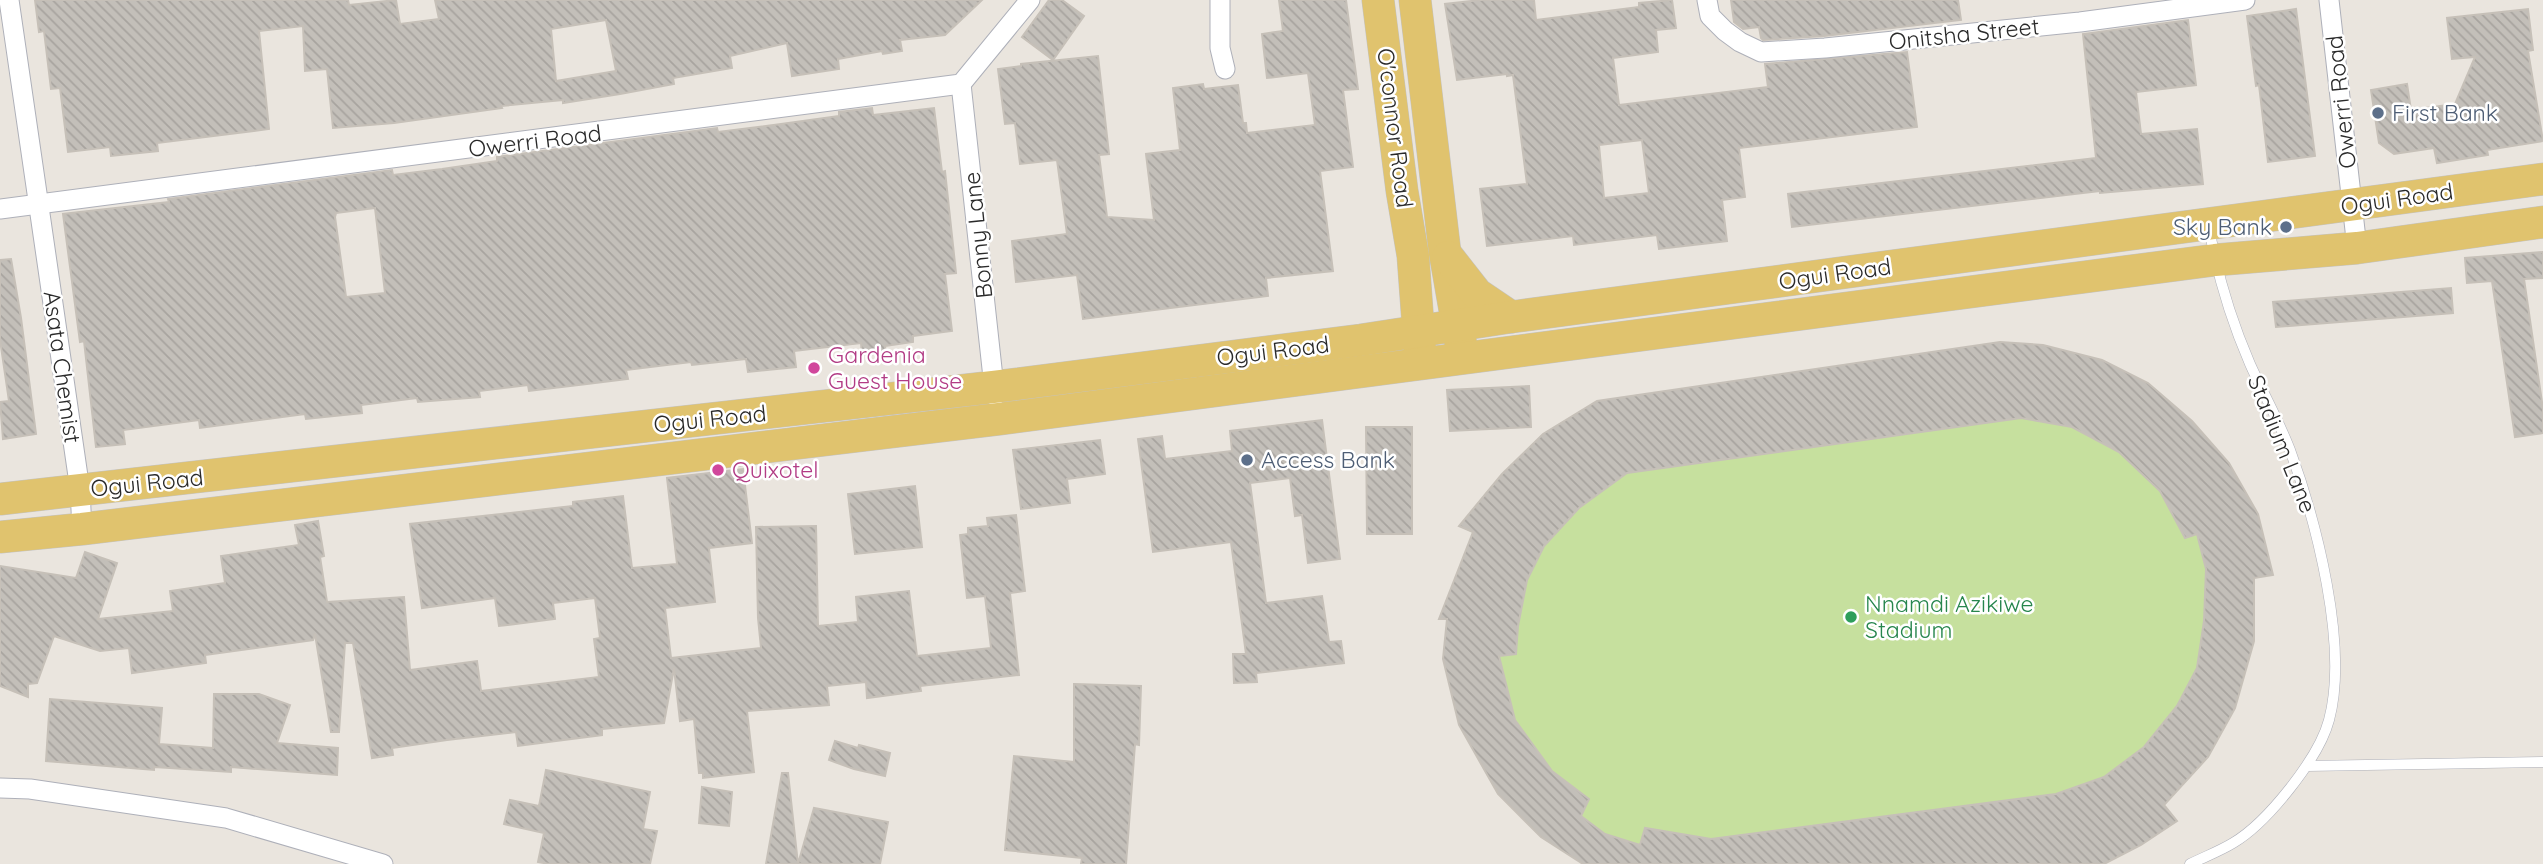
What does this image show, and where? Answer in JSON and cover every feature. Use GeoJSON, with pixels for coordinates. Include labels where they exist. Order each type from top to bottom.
{"type":"FeatureCollection","features":[{"type":"Feature","properties":{"kind":"main road","name":"O'connor Road"},"geometry":{"type":"LineString","coordinates":[[1378,0],[1413,256],[1421,364]]}},
{"type":"Feature","properties":{"kind":"main road","name":"O'connor Road"},"geometry":{"type":"LineString","coordinates":[[1415,0],[1445,253],[1463,358]]}},
{"type":"Feature","properties":{"kind":"main road","name":"Ogui Road"},"geometry":{"type":"LineString","coordinates":[[0,499],[993,387],[1361,340],[1457,324],[2543,179]]}},
{"type":"Feature","properties":{"kind":"main road","name":"Ogui Road"},"geometry":{"type":"LineString","coordinates":[[0,537],[999,419],[2215,260],[2357,248],[2543,222]]}},
{"type":"Feature","properties":{"kind":"main road"},"geometry":{"type":"LineString","coordinates":[[1445,253],[1477,293],[1511,317]]}},
{"type":"Feature","properties":{"kind":"main road"},"geometry":{"type":"LineString","coordinates":[[1361,340],[1379,325],[1397,304],[1408,278],[1413,256]]}},
{"type":"Feature","properties":{"kind":"street","name":"Asata Chemist"},"geometry":{"type":"LineString","coordinates":[[9,0],[80,490],[82,529]]}},
{"type":"Feature","properties":{"kind":"street"},"geometry":{"type":"LineString","coordinates":[[961,84],[1030,0]]}},
{"type":"Feature","properties":{"kind":"street"},"geometry":{"type":"LineString","coordinates":[[1220,0],[1220,48],[1225,69]]}},
{"type":"Feature","properties":{"kind":"street","name":"Onitsha Street"},"geometry":{"type":"LineString","coordinates":[[1707,0],[1710,16],[1725,31],[1760,52],[2080,22],[2245,0]]}},
{"type":"Feature","properties":{"kind":"street","name":"Owerri Road"},"geometry":{"type":"LineString","coordinates":[[2329,0],[2357,248]]}},
{"type":"Feature","properties":{"kind":"street","name":"Owerri Road"},"geometry":{"type":"LineString","coordinates":[[0,209],[961,84]]}},
{"type":"Feature","properties":{"kind":"street","name":"Bonny Lane"},"geometry":{"type":"LineString","coordinates":[[961,84],[993,387],[999,419]]}},
{"type":"Feature","properties":{"kind":"street"},"geometry":{"type":"LineString","coordinates":[[0,788],[30,789],[226,818],[383,864]]}},
{"type":"Feature","properties":{"kind":"lane","name":"Stadium Lane"},"geometry":{"type":"LineString","coordinates":[[2190,864],[2235,842],[2279,802],[2307,766],[2329,720],[2336,663],[2318,537],[2289,449],[2249,362],[2215,260],[2208,224]]}},
{"type":"Feature","properties":{"kind":"lane"},"geometry":{"type":"LineString","coordinates":[[2307,766],[2543,762]]}},
{"type":"Feature","properties":{"kind":"green space","name":"Nnamdi Azikiwe Stadium"},"geometry":{"type":"Polygon","coordinates":[[[2000,342],[2043,345],[2192,421],[2229,463],[2258,514],[2273,575],[2254,578],[2254,641],[2235,708],[2208,757],[2164,805],[2177,821],[2141,845],[2104,864],[1583,864],[1541,837],[1498,794],[1459,725],[1443,659],[1449,593],[1473,533],[1459,526],[1502,474],[1543,434],[1597,401],[2000,342]]]}},
{"type":"Feature","properties":{"kind":"building"},"geometry":{"type":"Polygon","coordinates":[[[35,0],[348,0],[349,5],[396,0],[400,24],[439,19],[435,0],[982,0],[945,35],[900,40],[902,51],[883,54],[882,51],[838,59],[839,69],[792,76],[787,43],[730,56],[732,68],[673,78],[674,84],[563,103],[563,100],[501,106],[502,108],[394,123],[333,128],[327,69],[305,71],[303,26],[259,31],[269,129],[157,143],[158,151],[111,156],[110,147],[68,152],[60,88],[51,89],[44,31],[39,32],[35,0]],[[606,20],[551,29],[556,81],[616,71],[606,20]]]}},
{"type":"Feature","properties":{"kind":"building"},"geometry":{"type":"Polygon","coordinates":[[[1049,0],[1062,0],[1084,16],[1053,60],[1022,37],[1049,0]]]}},
{"type":"Feature","properties":{"kind":"building"},"geometry":{"type":"Polygon","coordinates":[[[1279,0],[1346,0],[1358,89],[1343,90],[1353,167],[1320,171],[1333,271],[1266,278],[1268,296],[1083,319],[1077,275],[1016,282],[1012,241],[1067,234],[1057,160],[1020,164],[1015,123],[1005,124],[998,69],[1098,56],[1109,154],[1099,155],[1107,217],[1154,220],[1146,154],[1180,150],[1173,88],[1203,84],[1204,89],[1238,85],[1247,133],[1315,125],[1308,73],[1267,78],[1262,34],[1283,31],[1279,0]]]}},
{"type":"Feature","properties":{"kind":"building"},"geometry":{"type":"Polygon","coordinates":[[[1480,0],[1534,0],[1536,20],[1639,7],[1639,3],[1672,0],[1676,28],[1656,30],[1658,52],[1613,58],[1619,105],[1768,87],[1765,64],[1907,52],[1917,127],[1739,148],[1745,197],[1722,200],[1727,241],[1659,249],[1657,235],[1574,245],[1573,236],[1487,246],[1480,189],[1527,184],[1513,75],[1457,80],[1445,4],[1480,0]],[[1642,140],[1599,145],[1604,198],[1649,193],[1642,140]]]}},
{"type":"Feature","properties":{"kind":"building"},"geometry":{"type":"Polygon","coordinates":[[[1731,0],[1958,0],[1961,20],[1824,36],[1763,40],[1759,27],[1743,29],[1734,22],[1731,0]]]}},
{"type":"Feature","properties":{"kind":"building"},"geometry":{"type":"Polygon","coordinates":[[[2296,9],[2315,156],[2268,162],[2247,16],[2296,9]]]}},
{"type":"Feature","properties":{"kind":"building"},"geometry":{"type":"Polygon","coordinates":[[[2528,9],[2533,50],[2528,51],[2543,141],[2487,150],[2488,155],[2437,163],[2434,148],[2394,154],[2379,143],[2371,90],[2407,84],[2411,110],[2455,104],[2475,57],[2452,59],[2447,18],[2528,9]]]}},
{"type":"Feature","properties":{"kind":"building"},"geometry":{"type":"Polygon","coordinates":[[[2188,20],[2196,85],[2136,92],[2141,134],[2197,129],[2203,184],[2100,191],[1792,227],[1788,194],[2096,158],[2083,34],[2188,20]]]}},
{"type":"Feature","properties":{"kind":"building"},"geometry":{"type":"Polygon","coordinates":[[[872,108],[873,115],[934,108],[942,172],[945,171],[956,273],[945,274],[952,331],[913,336],[913,342],[885,346],[886,353],[862,355],[861,343],[794,351],[796,367],[748,372],[746,359],[692,365],[691,362],[626,370],[628,379],[529,391],[528,385],[479,391],[480,397],[418,402],[417,398],[361,405],[362,413],[306,419],[305,414],[200,428],[199,420],[123,430],[125,444],[96,447],[84,341],[80,342],[63,214],[169,202],[168,199],[392,170],[393,175],[442,169],[497,161],[497,157],[717,128],[718,132],[781,124],[839,116],[839,112],[872,108]],[[375,208],[336,213],[346,297],[385,293],[375,208]]]}},
{"type":"Feature","properties":{"kind":"building"},"geometry":{"type":"Polygon","coordinates":[[[2543,252],[2543,278],[2524,279],[2543,409],[2543,433],[2515,437],[2492,281],[2467,283],[2465,258],[2543,252]]]}},
{"type":"Feature","properties":{"kind":"building"},"geometry":{"type":"Polygon","coordinates":[[[11,259],[36,434],[3,439],[0,402],[9,401],[0,340],[0,260],[11,259]]]}},
{"type":"Feature","properties":{"kind":"building"},"geometry":{"type":"Polygon","coordinates":[[[2451,288],[2453,313],[2276,327],[2273,302],[2451,288]]]}},
{"type":"Feature","properties":{"kind":"building"},"geometry":{"type":"Polygon","coordinates":[[[2000,342],[2043,345],[2102,360],[2148,383],[2192,421],[2229,463],[2258,514],[2273,575],[2254,578],[2254,641],[2235,708],[2208,757],[2164,805],[2177,821],[2141,845],[2104,864],[1583,864],[1541,837],[1498,794],[1459,725],[1443,659],[1447,619],[1439,619],[1473,532],[1459,526],[1502,474],[1543,434],[1597,401],[2000,342]],[[2021,418],[1627,473],[1579,508],[1544,546],[1527,580],[1518,626],[1516,654],[1499,656],[1515,720],[1552,771],[1589,799],[1581,816],[1605,834],[1640,845],[1645,828],[1711,839],[2056,794],[2104,777],[2144,747],[2177,706],[2197,668],[2204,621],[2206,569],[2197,534],[2185,538],[2160,491],[2119,452],[2072,427],[2021,418]]]}},
{"type":"Feature","properties":{"kind":"building"},"geometry":{"type":"Polygon","coordinates":[[[1529,386],[1531,427],[1450,431],[1447,390],[1529,386]]]}},
{"type":"Feature","properties":{"kind":"building"},"geometry":{"type":"Polygon","coordinates":[[[1322,420],[1340,559],[1308,563],[1302,515],[1295,516],[1290,478],[1250,483],[1266,603],[1322,596],[1329,642],[1341,641],[1344,663],[1256,673],[1257,682],[1234,683],[1233,654],[1246,654],[1231,542],[1153,552],[1138,439],[1162,436],[1165,459],[1232,451],[1230,431],[1322,420]]]}},
{"type":"Feature","properties":{"kind":"building"},"geometry":{"type":"Polygon","coordinates":[[[1366,427],[1412,427],[1412,534],[1367,534],[1366,427]]]}},
{"type":"Feature","properties":{"kind":"building"},"geometry":{"type":"Polygon","coordinates":[[[1100,440],[1105,474],[1067,479],[1070,503],[1021,509],[1013,450],[1100,440]]]}},
{"type":"Feature","properties":{"kind":"building"},"geometry":{"type":"Polygon","coordinates":[[[743,469],[752,543],[709,548],[715,602],[665,608],[671,658],[761,648],[756,527],[816,526],[818,626],[858,622],[856,597],[909,591],[917,656],[991,648],[985,596],[967,598],[960,535],[968,534],[968,528],[988,526],[987,518],[1016,515],[1025,591],[1010,593],[1019,675],[920,686],[921,691],[867,698],[866,682],[827,686],[829,705],[747,711],[754,772],[703,778],[703,773],[699,773],[694,719],[680,721],[674,668],[664,723],[602,729],[602,735],[518,746],[516,732],[447,740],[392,748],[393,755],[372,758],[353,643],[345,643],[339,732],[331,732],[315,634],[313,640],[205,655],[206,663],[132,673],[129,648],[100,651],[54,636],[37,683],[28,684],[28,697],[0,686],[0,566],[76,578],[85,552],[117,563],[98,619],[173,611],[170,591],[225,583],[221,556],[299,545],[295,525],[318,521],[327,602],[404,597],[410,670],[477,661],[481,691],[599,677],[594,639],[600,638],[595,598],[553,603],[555,619],[499,626],[495,598],[422,608],[410,524],[573,506],[573,502],[623,496],[632,568],[677,564],[667,478],[743,469]]]}},
{"type":"Feature","properties":{"kind":"building"},"geometry":{"type":"Polygon","coordinates":[[[915,486],[922,547],[855,554],[848,494],[915,486]]]}},
{"type":"Feature","properties":{"kind":"building"},"geometry":{"type":"Polygon","coordinates":[[[1074,684],[1141,686],[1139,745],[1135,744],[1126,864],[1081,864],[1082,858],[1005,850],[1014,756],[1074,762],[1074,684]]]}},
{"type":"Feature","properties":{"kind":"building"},"geometry":{"type":"Polygon","coordinates":[[[214,694],[259,694],[290,705],[277,743],[338,748],[337,775],[231,767],[231,772],[154,767],[154,770],[46,761],[50,699],[162,708],[159,744],[213,748],[214,694]]]}},
{"type":"Feature","properties":{"kind":"building"},"geometry":{"type":"Polygon","coordinates":[[[835,741],[890,753],[885,776],[829,760],[835,741]]]}},
{"type":"Feature","properties":{"kind":"building"},"geometry":{"type":"Polygon","coordinates":[[[546,770],[650,792],[643,829],[657,831],[650,864],[538,862],[544,833],[504,824],[510,800],[539,806],[546,770]]]}},
{"type":"Feature","properties":{"kind":"building"},"geometry":{"type":"Polygon","coordinates":[[[782,773],[788,773],[798,864],[766,864],[782,773]]]}},
{"type":"Feature","properties":{"kind":"building"},"geometry":{"type":"Polygon","coordinates":[[[702,787],[732,792],[729,826],[699,823],[702,787]]]}},
{"type":"Feature","properties":{"kind":"building"},"geometry":{"type":"Polygon","coordinates":[[[814,808],[888,822],[880,864],[798,864],[814,808]]]}},
{"type":"Feature","properties":{"kind":"place","name":"First Bank"},"geometry":{"type":"Point","coordinates":[2378,113]}},
{"type":"Feature","properties":{"kind":"place","name":"Sky Bank"},"geometry":{"type":"Point","coordinates":[2286,227]}},
{"type":"Feature","properties":{"kind":"place","name":"Gardenia Guest House"},"geometry":{"type":"Point","coordinates":[814,368]}},
{"type":"Feature","properties":{"kind":"place","name":"Access Bank"},"geometry":{"type":"Point","coordinates":[1247,460]}},
{"type":"Feature","properties":{"kind":"place","name":"Quixotel"},"geometry":{"type":"Point","coordinates":[718,470]}},
{"type":"Feature","properties":{"kind":"place","name":"Nnamdi Azikiwe Stadium"},"geometry":{"type":"Point","coordinates":[1851,617]}}]}
